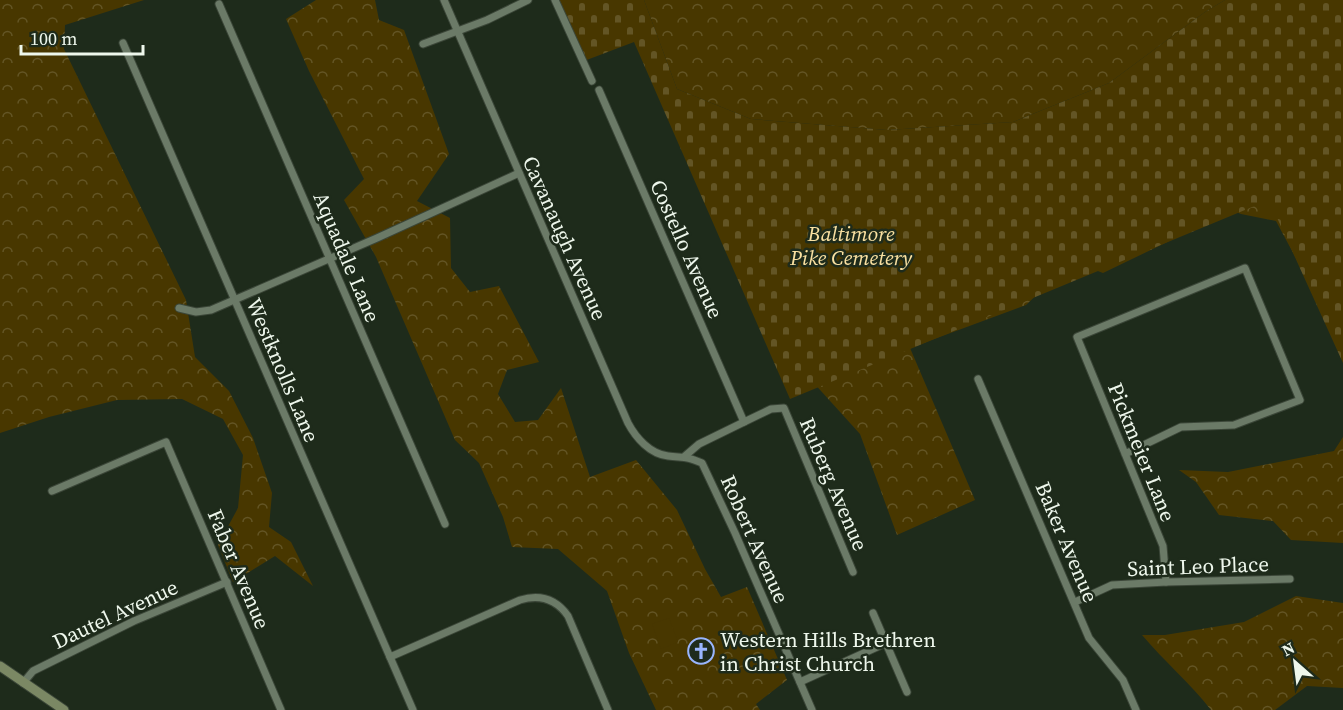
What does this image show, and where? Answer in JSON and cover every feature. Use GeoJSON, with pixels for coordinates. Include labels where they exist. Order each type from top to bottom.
{"type":"FeatureCollection","features":[{"type":"Feature","properties":{"kind":"main road"},"geometry":{"type":"LineString","coordinates":[[0,666],[64,710]]}},
{"type":"Feature","properties":{"kind":"street","name":"Cavanaugh Avenue"},"geometry":{"type":"LineString","coordinates":[[444,0],[634,433],[641,442],[657,453],[667,456],[686,456]]}},
{"type":"Feature","properties":{"kind":"street"},"geometry":{"type":"LineString","coordinates":[[423,44],[487,21],[528,0]]}},
{"type":"Feature","properties":{"kind":"street"},"geometry":{"type":"LineString","coordinates":[[555,0],[592,81]]}},
{"type":"Feature","properties":{"kind":"street","name":"Aquadale Lane"},"geometry":{"type":"LineString","coordinates":[[219,4],[445,524]]}},
{"type":"Feature","properties":{"kind":"street","name":"Westknolls Lane"},"geometry":{"type":"LineString","coordinates":[[123,43],[413,710]]}},
{"type":"Feature","properties":{"kind":"street","name":"Costello Avenue"},"geometry":{"type":"LineString","coordinates":[[599,90],[744,422]]}},
{"type":"Feature","properties":{"kind":"street"},"geometry":{"type":"LineString","coordinates":[[179,308],[204,312],[235,300],[519,173]]}},
{"type":"Feature","properties":{"kind":"street","name":"Pickmeier Lane"},"geometry":{"type":"LineString","coordinates":[[1125,454],[1180,427],[1234,425],[1300,400],[1245,268],[1077,337],[1125,454],[1163,546],[1166,582]]}},
{"type":"Feature","properties":{"kind":"street","name":"Baker Avenue"},"geometry":{"type":"LineString","coordinates":[[978,380],[1076,602],[1089,638],[1123,680],[1136,710]]}},
{"type":"Feature","properties":{"kind":"street","name":"Ruberg Avenue"},"geometry":{"type":"LineString","coordinates":[[744,422],[771,409],[784,408],[853,572]]}},
{"type":"Feature","properties":{"kind":"street"},"geometry":{"type":"LineString","coordinates":[[686,456],[699,444],[744,422]]}},
{"type":"Feature","properties":{"kind":"street","name":"Faber Avenue"},"geometry":{"type":"LineString","coordinates":[[52,491],[166,442],[281,710]]}},
{"type":"Feature","properties":{"kind":"street","name":"Robert Avenue"},"geometry":{"type":"LineString","coordinates":[[686,456],[702,463],[710,477],[812,710]]}},
{"type":"Feature","properties":{"kind":"street","name":"Saint Leo Place"},"geometry":{"type":"LineString","coordinates":[[1076,602],[1112,585],[1290,579]]}},
{"type":"Feature","properties":{"kind":"street","name":"Dautel Avenue"},"geometry":{"type":"LineString","coordinates":[[22,683],[33,671],[134,621],[227,582]]}},
{"type":"Feature","properties":{"kind":"street"},"geometry":{"type":"LineString","coordinates":[[390,657],[520,600],[528,597],[543,598],[558,604],[568,616],[608,710]]}},
{"type":"Feature","properties":{"kind":"street"},"geometry":{"type":"LineString","coordinates":[[873,613],[907,692]]}},
{"type":"Feature","properties":{"kind":"street"},"geometry":{"type":"LineString","coordinates":[[800,682],[886,643]]}},
{"type":"Feature","properties":{"kind":"green space"},"geometry":{"type":"Polygon","coordinates":[[[0,0],[144,0],[65,25],[64,49],[186,300],[195,357],[229,391],[253,438],[272,493],[269,527],[291,542],[313,586],[275,556],[233,582],[218,545],[238,508],[243,455],[223,419],[182,399],[117,400],[49,417],[0,433],[0,0]]]}},
{"type":"Feature","properties":{"kind":"green space"},"geometry":{"type":"Polygon","coordinates":[[[316,0],[375,0],[379,20],[404,30],[449,154],[417,201],[450,218],[451,268],[470,292],[499,286],[539,362],[507,370],[498,394],[515,422],[538,420],[561,388],[590,477],[636,460],[677,510],[721,597],[747,587],[787,680],[756,704],[760,710],[656,710],[629,653],[607,591],[558,549],[512,547],[503,517],[479,463],[455,440],[376,257],[344,200],[364,179],[309,71],[286,19],[316,0]]]}},
{"type":"Feature","properties":{"kind":"green space","name":"Baltimore Pike Cemetery"},"geometry":{"type":"Polygon","coordinates":[[[555,0],[644,0],[677,89],[751,119],[887,130],[1013,122],[1109,83],[1205,12],[1225,0],[1343,0],[1343,363],[1269,200],[790,399],[634,42],[584,61],[555,0]]]}},
{"type":"Feature","properties":{"kind":"green space"},"geometry":{"type":"Polygon","coordinates":[[[644,0],[1225,0],[1205,12],[1109,83],[1013,122],[887,130],[751,119],[677,89],[644,0]]]}},
{"type":"Feature","properties":{"kind":"green space"},"geometry":{"type":"Polygon","coordinates":[[[1276,86],[1314,292],[1276,221],[1241,214],[1205,199],[1186,233],[1103,273],[1072,261],[1026,305],[910,348],[975,500],[897,535],[860,434],[802,370],[1276,86]]]}},
{"type":"Feature","properties":{"kind":"green space"},"geometry":{"type":"Polygon","coordinates":[[[1343,437],[1343,543],[1291,540],[1273,521],[1219,515],[1196,482],[1179,470],[1228,472],[1334,451],[1343,437]]]}},
{"type":"Feature","properties":{"kind":"green space"},"geometry":{"type":"Polygon","coordinates":[[[1296,596],[1343,603],[1343,688],[1307,686],[1275,710],[1211,710],[1142,635],[1165,635],[1244,622],[1296,596]]]}},
{"type":"Feature","properties":{"kind":"green space"},"geometry":{"type":"Polygon","coordinates":[[[669,618],[678,642],[661,649],[652,624],[669,618]]]}},
{"type":"Feature","properties":{"kind":"place","name":"Western Hills Brethren in Christ Church"},"geometry":{"type":"Point","coordinates":[701,651]}}]}
